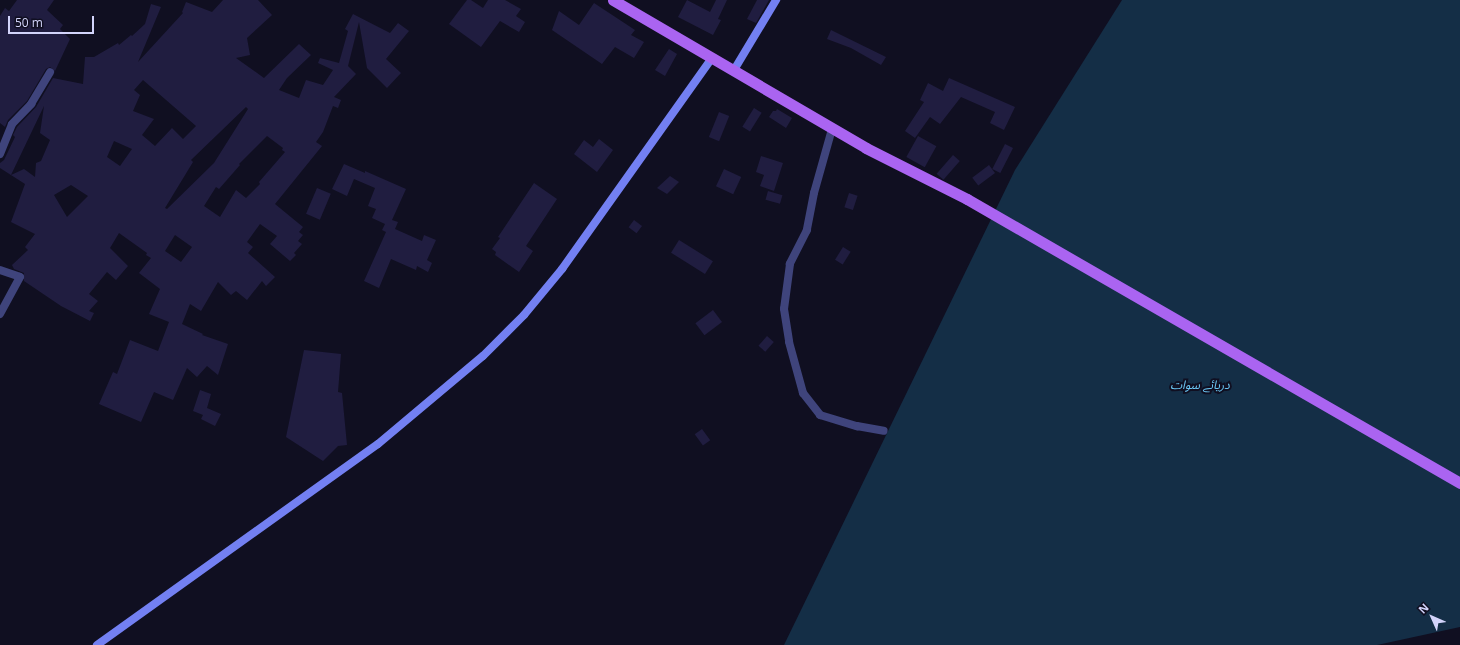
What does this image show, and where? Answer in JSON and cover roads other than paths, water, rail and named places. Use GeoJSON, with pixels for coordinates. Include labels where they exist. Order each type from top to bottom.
{"type":"FeatureCollection","features":[{"type":"Feature","properties":{"kind":"main road"},"geometry":{"type":"LineString","coordinates":[[613,0],[832,129],[866,148],[967,199],[1460,483]]}},
{"type":"Feature","properties":{"kind":"main road"},"geometry":{"type":"LineString","coordinates":[[734,70],[776,0]]}},
{"type":"Feature","properties":{"kind":"main road"},"geometry":{"type":"LineString","coordinates":[[97,645],[378,444],[483,356],[524,315],[562,269],[712,58]]}},
{"type":"Feature","properties":{"kind":"street"},"geometry":{"type":"LineString","coordinates":[[0,154],[12,124],[31,104],[50,72]]}},
{"type":"Feature","properties":{"kind":"street"},"geometry":{"type":"LineString","coordinates":[[832,129],[814,193],[807,230],[790,264],[784,309],[789,342],[803,393],[820,415],[857,426],[884,431]]}},
{"type":"Feature","properties":{"kind":"street"},"geometry":{"type":"LineString","coordinates":[[0,270],[20,277],[0,314]]}},
{"type":"Feature","properties":{"kind":"water","name":"دریائے سوات"},"geometry":{"type":"Polygon","coordinates":[[[1122,0],[1460,0],[1460,627],[1377,645],[784,645],[1015,170],[1122,0]]]}}]}
